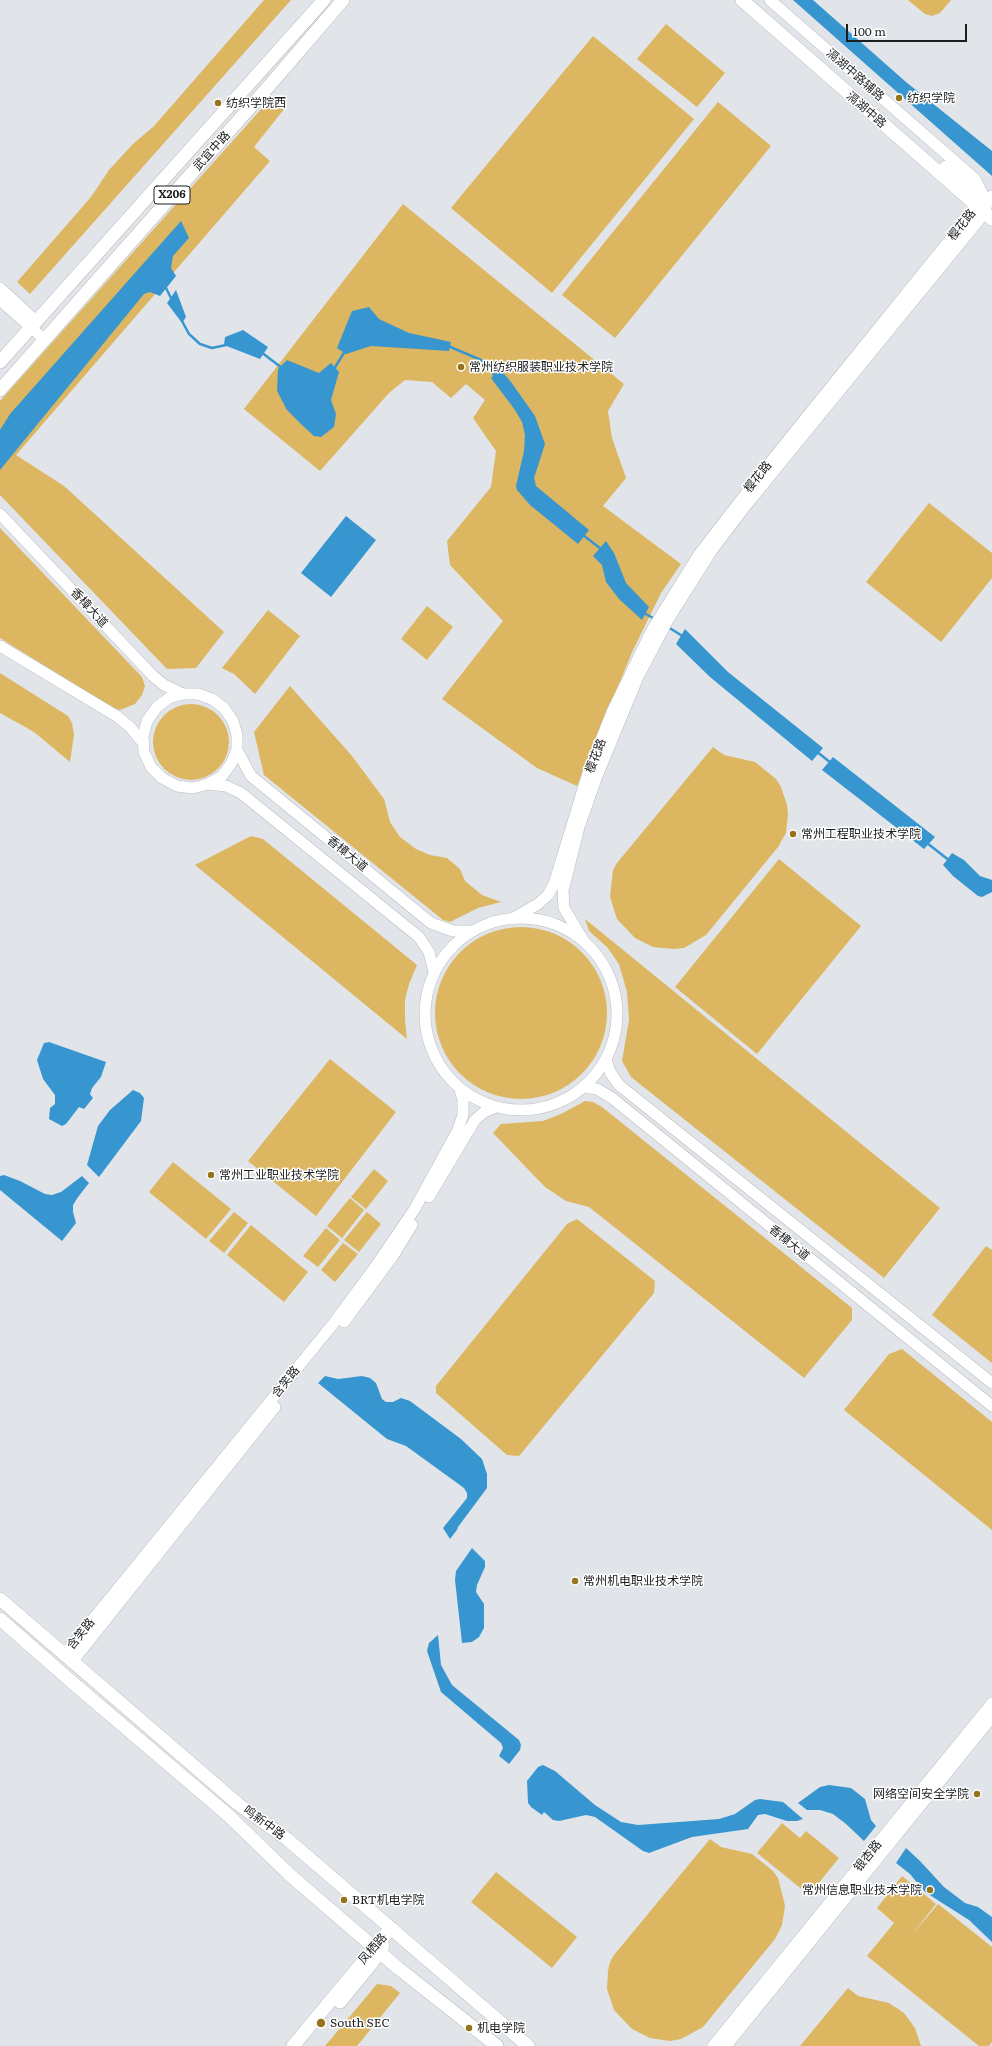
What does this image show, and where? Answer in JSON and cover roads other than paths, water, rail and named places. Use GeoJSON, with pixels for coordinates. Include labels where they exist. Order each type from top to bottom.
{"type":"FeatureCollection","features":[{"type":"Feature","properties":{"kind":"main road","name":"武宜中路"},"geometry":{"type":"LineString","coordinates":[[0,362],[324,0]]}},
{"type":"Feature","properties":{"kind":"main road","name":"武宜中路"},"geometry":{"type":"LineString","coordinates":[[0,390],[269,86],[343,0]]}},
{"type":"Feature","properties":{"kind":"main road","name":"滆湖中路"},"geometry":{"type":"LineString","coordinates":[[742,0],[987,207]]}},
{"type":"Feature","properties":{"kind":"main road","name":"滆湖中路"},"geometry":{"type":"LineString","coordinates":[[755,0],[987,207]]}},
{"type":"Feature","properties":{"kind":"main road","name":"鸣新中路"},"geometry":{"type":"LineString","coordinates":[[0,1599],[238,1804],[286,1839],[528,2046]]}},
{"type":"Feature","properties":{"kind":"main road","name":"鸣新中路"},"geometry":{"type":"LineString","coordinates":[[0,1619],[228,1815],[291,1876],[377,1950],[497,2046]]}},
{"type":"Feature","properties":{"kind":"main road","name":"凤栖路"},"geometry":{"type":"LineString","coordinates":[[304,2046],[377,1950],[391,1928]]}},
{"type":"Feature","properties":{"kind":"main road","name":"凤栖路"},"geometry":{"type":"LineString","coordinates":[[293,2046],[377,1950]]}},
{"type":"Feature","properties":{"kind":"street","name":"滆湖中路辅路"},"geometry":{"type":"LineString","coordinates":[[770,0],[975,179],[987,207]]}},
{"type":"Feature","properties":{"kind":"street","name":"樱花路"},"geometry":{"type":"LineString","coordinates":[[512,919],[538,904],[548,895],[554,884],[591,767],[612,712],[665,616],[712,550],[748,504],[987,207]]}},
{"type":"Feature","properties":{"kind":"street"},"geometry":{"type":"LineString","coordinates":[[0,288],[33,324],[45,340]]}},
{"type":"Feature","properties":{"kind":"street"},"geometry":{"type":"LineString","coordinates":[[0,300],[33,324]]}},
{"type":"Feature","properties":{"kind":"street","name":"香樟大道"},"geometry":{"type":"LineString","coordinates":[[0,514],[153,676],[164,685],[183,694]]}},
{"type":"Feature","properties":{"kind":"street","name":"樱花路"},"geometry":{"type":"LineString","coordinates":[[585,943],[564,908],[563,891],[579,827],[597,776],[656,632]]}},
{"type":"Feature","properties":{"kind":"street"},"geometry":{"type":"LineString","coordinates":[[0,646],[118,717],[130,727],[144,744]]}},
{"type":"Feature","properties":{"kind":"street"},"geometry":{"type":"LineString","coordinates":[[183,694],[198,694],[212,699],[224,708],[233,721],[237,735],[237,750],[232,764],[222,776],[208,784],[193,788],[177,786],[162,778],[151,767],[144,752],[143,736],[147,720],[157,707],[169,698],[183,694]]}},
{"type":"Feature","properties":{"kind":"street","name":"香樟大道"},"geometry":{"type":"LineString","coordinates":[[237,750],[243,764],[251,776],[432,923],[452,931],[474,930]]}},
{"type":"Feature","properties":{"kind":"street","name":"香樟大道"},"geometry":{"type":"LineString","coordinates":[[208,784],[226,786],[241,793],[419,937],[429,952],[434,972]]}},
{"type":"Feature","properties":{"kind":"street"},"geometry":{"type":"LineString","coordinates":[[524,918],[545,921],[562,928],[585,943],[593,951],[605,968],[616,1001],[617,1014],[614,1038],[606,1059],[595,1076],[583,1087],[564,1100],[536,1109],[519,1110],[496,1107],[474,1098],[458,1087],[436,1060],[429,1043],[426,1027],[425,1009],[429,983],[434,972],[450,949],[463,937],[482,926],[501,920],[512,919],[524,918]]}},
{"type":"Feature","properties":{"kind":"street","name":"香樟大道"},"geometry":{"type":"LineString","coordinates":[[606,1059],[610,1072],[619,1085],[992,1384]]}},
{"type":"Feature","properties":{"kind":"street","name":"含笑路"},"geometry":{"type":"LineString","coordinates":[[68,1658],[333,1324],[373,1270],[414,1210],[457,1132],[463,1115],[463,1100],[458,1087]]}},
{"type":"Feature","properties":{"kind":"street","name":"香樟大道"},"geometry":{"type":"LineString","coordinates":[[583,1087],[597,1089],[612,1098],[872,1311],[992,1406]]}},
{"type":"Feature","properties":{"kind":"street","name":"含笑路"},"geometry":{"type":"LineString","coordinates":[[68,1658],[356,1306],[393,1256],[475,1120],[484,1112],[496,1107]]}},
{"type":"Feature","properties":{"kind":"street","name":"银杏路"},"geometry":{"type":"LineString","coordinates":[[714,2046],[992,1703]]}},
{"type":"Feature","properties":{"kind":"street","name":"银杏路"},"geometry":{"type":"LineString","coordinates":[[726,2046],[992,1717]]}},
{"type":"Feature","properties":{"kind":"water"},"geometry":{"type":"Polygon","coordinates":[[[793,0],[813,0],[906,82],[992,151],[992,176],[793,0]]]}},
{"type":"Feature","properties":{"kind":"water"},"geometry":{"type":"Polygon","coordinates":[[[181,221],[189,238],[173,256],[171,268],[176,276],[160,296],[150,292],[144,294],[0,470],[0,430],[10,414],[181,221]]]}},
{"type":"Feature","properties":{"kind":"water"},"geometry":{"type":"Polygon","coordinates":[[[176,290],[186,317],[182,323],[167,303],[176,290]]]}},
{"type":"Feature","properties":{"kind":"water"},"geometry":{"type":"Polygon","coordinates":[[[369,307],[379,319],[409,333],[451,342],[449,351],[371,346],[346,354],[337,348],[352,311],[369,307]]]}},
{"type":"Feature","properties":{"kind":"water"},"geometry":{"type":"Polygon","coordinates":[[[243,330],[268,347],[260,359],[224,345],[225,337],[243,330]]]}},
{"type":"Feature","properties":{"kind":"water"},"geometry":{"type":"Polygon","coordinates":[[[287,360],[319,373],[331,363],[339,372],[331,400],[336,414],[334,427],[321,437],[314,436],[287,410],[277,391],[278,369],[287,360]]]}},
{"type":"Feature","properties":{"kind":"water"},"geometry":{"type":"Polygon","coordinates":[[[500,369],[535,416],[545,444],[534,478],[536,486],[589,530],[578,544],[530,505],[517,490],[516,486],[524,451],[525,435],[522,422],[515,410],[491,378],[500,369]]]}},
{"type":"Feature","properties":{"kind":"water"},"geometry":{"type":"Polygon","coordinates":[[[346,516],[376,540],[331,597],[301,573],[346,516]]]}},
{"type":"Feature","properties":{"kind":"water"},"geometry":{"type":"Polygon","coordinates":[[[606,541],[614,553],[626,583],[649,607],[642,620],[619,599],[606,582],[602,565],[593,556],[606,541]]]}},
{"type":"Feature","properties":{"kind":"water"},"geometry":{"type":"Polygon","coordinates":[[[685,629],[728,672],[823,748],[812,761],[710,677],[676,644],[685,629]]]}},
{"type":"Feature","properties":{"kind":"water"},"geometry":{"type":"Polygon","coordinates":[[[833,757],[935,837],[924,849],[822,770],[833,757]]]}},
{"type":"Feature","properties":{"kind":"water"},"geometry":{"type":"Polygon","coordinates":[[[952,853],[964,860],[980,876],[992,880],[992,892],[982,897],[978,896],[953,876],[943,865],[952,853]]]}},
{"type":"Feature","properties":{"kind":"water"},"geometry":{"type":"Polygon","coordinates":[[[49,1042],[106,1062],[101,1077],[92,1088],[90,1094],[93,1098],[84,1109],[79,1107],[66,1124],[62,1126],[49,1119],[50,1108],[55,1104],[55,1095],[43,1079],[37,1060],[44,1043],[49,1042]]]}},
{"type":"Feature","properties":{"kind":"water"},"geometry":{"type":"Polygon","coordinates":[[[133,1090],[140,1093],[144,1098],[141,1121],[99,1177],[87,1165],[98,1126],[110,1110],[133,1090]]]}},
{"type":"Feature","properties":{"kind":"water"},"geometry":{"type":"Polygon","coordinates":[[[4,1175],[20,1181],[45,1194],[52,1195],[61,1192],[82,1176],[89,1183],[73,1205],[76,1223],[62,1241],[0,1190],[0,1176],[4,1175]]]}},
{"type":"Feature","properties":{"kind":"water"},"geometry":{"type":"Polygon","coordinates":[[[325,1376],[338,1379],[362,1376],[370,1378],[376,1383],[382,1399],[386,1402],[393,1402],[401,1398],[410,1401],[461,1439],[482,1459],[487,1474],[487,1488],[450,1539],[443,1528],[467,1498],[467,1493],[464,1488],[406,1446],[387,1439],[318,1383],[325,1376]]]}},
{"type":"Feature","properties":{"kind":"water"},"geometry":{"type":"Polygon","coordinates":[[[472,1548],[485,1561],[485,1567],[477,1585],[476,1592],[484,1604],[484,1628],[479,1637],[472,1642],[462,1643],[455,1580],[456,1571],[472,1548]]]}},
{"type":"Feature","properties":{"kind":"water"},"geometry":{"type":"Polygon","coordinates":[[[438,1635],[441,1665],[452,1685],[519,1740],[521,1745],[520,1750],[509,1764],[499,1756],[503,1748],[501,1743],[441,1692],[427,1651],[429,1643],[438,1635]]]}},
{"type":"Feature","properties":{"kind":"water"},"geometry":{"type":"Polygon","coordinates":[[[543,1765],[555,1771],[595,1805],[621,1822],[638,1825],[719,1819],[735,1814],[755,1800],[760,1799],[783,1802],[803,1819],[797,1821],[787,1821],[765,1814],[758,1815],[748,1829],[692,1837],[649,1853],[643,1851],[595,1817],[586,1815],[559,1821],[553,1820],[544,1812],[542,1815],[531,1807],[528,1803],[527,1781],[538,1767],[543,1765]]]}},
{"type":"Feature","properties":{"kind":"water"},"geometry":{"type":"Polygon","coordinates":[[[829,1785],[851,1788],[865,1799],[871,1820],[876,1826],[864,1841],[833,1814],[820,1810],[807,1810],[798,1803],[820,1787],[829,1785]]]}},
{"type":"Feature","properties":{"kind":"water"},"geometry":{"type":"Polygon","coordinates":[[[906,1848],[944,1887],[965,1903],[978,1907],[992,1917],[992,1942],[969,1920],[925,1892],[910,1874],[896,1863],[906,1848]]]}},
{"type":"Feature","properties":{"kind":"waterway"},"geometry":{"type":"LineString","coordinates":[[165,286],[172,300]]}},
{"type":"Feature","properties":{"kind":"waterway"},"geometry":{"type":"LineString","coordinates":[[182,321],[189,334],[200,344],[212,348],[226,345]]}},
{"type":"Feature","properties":{"kind":"waterway"},"geometry":{"type":"LineString","coordinates":[[448,346],[481,360],[495,376]]}},
{"type":"Feature","properties":{"kind":"waterway"},"geometry":{"type":"LineString","coordinates":[[334,369],[345,351]]}},
{"type":"Feature","properties":{"kind":"waterway"},"geometry":{"type":"LineString","coordinates":[[261,352],[282,368]]}},
{"type":"Feature","properties":{"kind":"waterway"},"geometry":{"type":"LineString","coordinates":[[583,535],[601,549]]}},
{"type":"Feature","properties":{"kind":"waterway"},"geometry":{"type":"LineString","coordinates":[[644,613],[655,619]]}},
{"type":"Feature","properties":{"kind":"waterway"},"geometry":{"type":"LineString","coordinates":[[668,627],[684,637]]}},
{"type":"Feature","properties":{"kind":"waterway"},"geometry":{"type":"LineString","coordinates":[[816,751],[831,763]]}},
{"type":"Feature","properties":{"kind":"waterway"},"geometry":{"type":"LineString","coordinates":[[927,843],[950,861]]}},
{"type":"Feature","properties":{"kind":"place","name":"纺织学院"},"geometry":{"type":"Point","coordinates":[899,98]}},
{"type":"Feature","properties":{"kind":"place","name":"纺织学院西"},"geometry":{"type":"Point","coordinates":[218,103]}},
{"type":"Feature","properties":{"kind":"place","name":"常州纺织服装职业技术学院"},"geometry":{"type":"Point","coordinates":[461,367]}},
{"type":"Feature","properties":{"kind":"place","name":"常州工程职业技术学院"},"geometry":{"type":"Point","coordinates":[793,834]}},
{"type":"Feature","properties":{"kind":"place","name":"常州工业职业技术学院"},"geometry":{"type":"Point","coordinates":[211,1175]}},
{"type":"Feature","properties":{"kind":"place","name":"常州机电职业技术学院"},"geometry":{"type":"Point","coordinates":[575,1581]}},
{"type":"Feature","properties":{"kind":"place","name":"网络空间安全学院"},"geometry":{"type":"Point","coordinates":[977,1794]}},
{"type":"Feature","properties":{"kind":"place","name":"常州信息职业技术学院"},"geometry":{"type":"Point","coordinates":[930,1890]}},
{"type":"Feature","properties":{"kind":"place","name":"BRT机电学院"},"geometry":{"type":"Point","coordinates":[344,1900]}},
{"type":"Feature","properties":{"kind":"place","name":"South SEC"},"geometry":{"type":"Point","coordinates":[321,2023]}},
{"type":"Feature","properties":{"kind":"place","name":"机电学院"},"geometry":{"type":"Point","coordinates":[469,2028]}}]}
